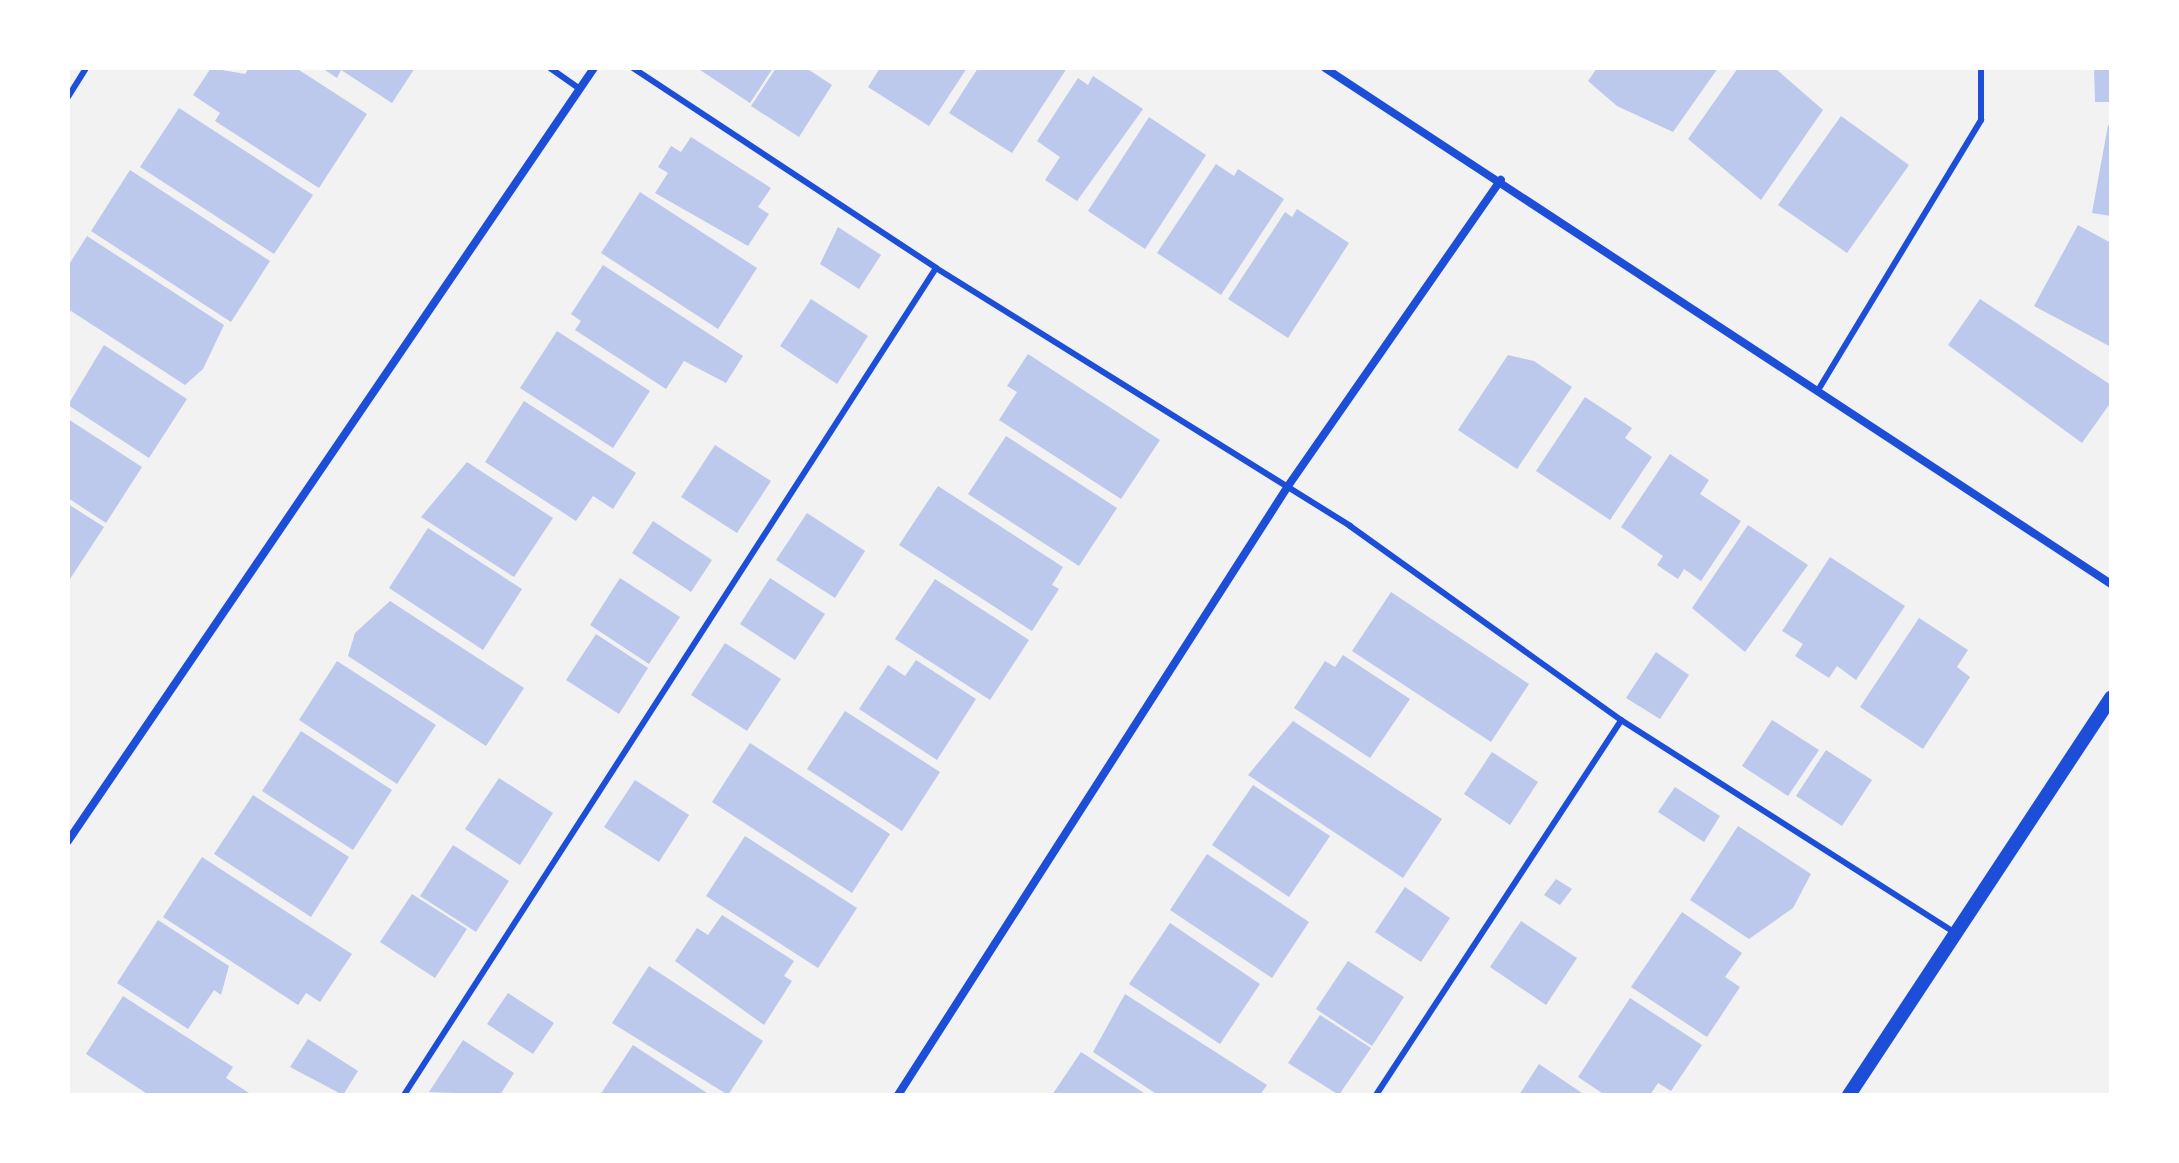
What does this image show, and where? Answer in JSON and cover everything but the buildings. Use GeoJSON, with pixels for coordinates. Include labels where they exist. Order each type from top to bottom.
{"type":"FeatureCollection","features":[{"type":"Feature","properties":{"kind":"street"},"geometry":{"type":"LineString","coordinates":[[68,841],[594,68]]}},
{"type":"Feature","properties":{"kind":"street"},"geometry":{"type":"LineString","coordinates":[[1325,68],[1820,387],[2111,584]]}},
{"type":"Feature","properties":{"kind":"street"},"geometry":{"type":"LineString","coordinates":[[898,1095],[1288,486],[1501,180]]}},
{"type":"Feature","properties":{"kind":"street"},"geometry":{"type":"LineString","coordinates":[[1849,1095],[2111,697]]}},
{"type":"Feature","properties":{"kind":"lane"},"geometry":{"type":"LineString","coordinates":[[68,97],[86,68]]}},
{"type":"Feature","properties":{"kind":"lane"},"geometry":{"type":"LineString","coordinates":[[550,68],[580,89]]}},
{"type":"Feature","properties":{"kind":"lane"},"geometry":{"type":"LineString","coordinates":[[633,68],[936,268],[1288,486],[1621,720],[1956,934]]}},
{"type":"Feature","properties":{"kind":"lane"},"geometry":{"type":"LineString","coordinates":[[1820,387],[1981,120],[1981,68]]}},
{"type":"Feature","properties":{"kind":"lane"},"geometry":{"type":"LineString","coordinates":[[404,1095],[936,268]]}},
{"type":"Feature","properties":{"kind":"lane"},"geometry":{"type":"LineString","coordinates":[[1376,1095],[1621,720]]}}]}
